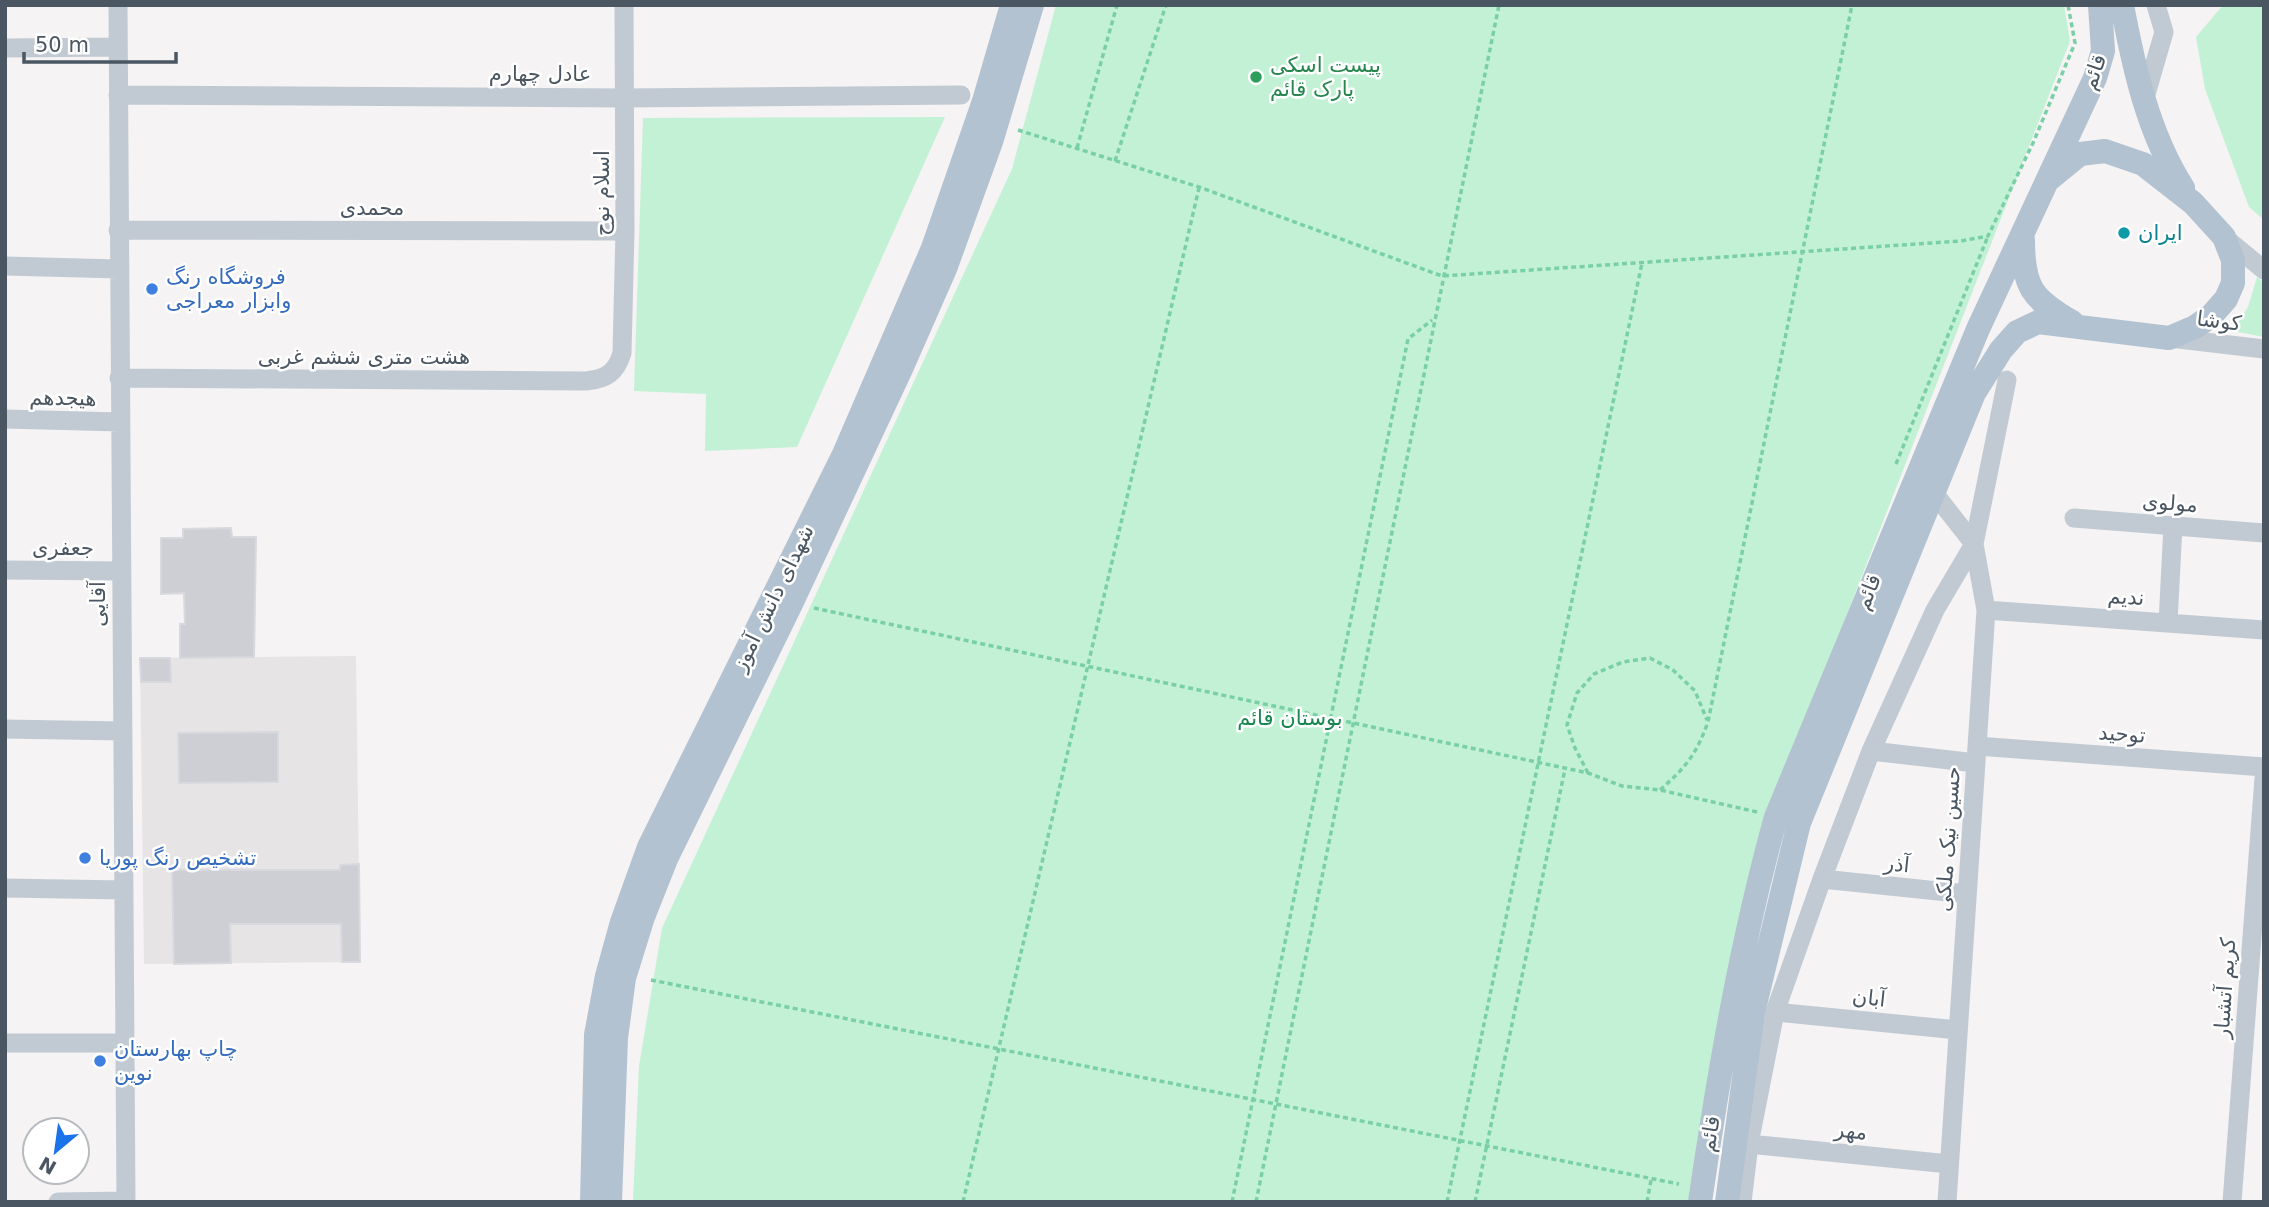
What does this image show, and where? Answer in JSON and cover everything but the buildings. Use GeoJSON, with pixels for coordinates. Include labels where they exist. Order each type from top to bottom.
{"type":"FeatureCollection","features":[{"type":"Feature","properties":{"kind":"main road","name":"شهدای دانش آموز"},"geometry":{"type":"LineString","coordinates":[[592,1202],[596,1035],[607,976],[622,922],[649,848],[844,454],[922,272],[984,101],[1012,5]]}},
{"type":"Feature","properties":{"kind":"main road"},"geometry":{"type":"LineString","coordinates":[[610,1202],[616,1038],[624,978],[643,917],[666,859],[791,604],[945,269],[990,142],[1032,5]]}},
{"type":"Feature","properties":{"kind":"main road","name":"قائم"},"geometry":{"type":"LineString","coordinates":[[1701,1195],[1729,1015],[1759,877],[1776,817],[1978,329],[2095,78],[2103,51],[2101,5]]}},
{"type":"Feature","properties":{"kind":"main road","name":"قائم"},"geometry":{"type":"LineString","coordinates":[[2122,5],[2154,133],[2170,168],[2193,203]]}},
{"type":"Feature","properties":{"kind":"main road"},"geometry":{"type":"LineString","coordinates":[[2023,234],[2023,266],[2030,289],[2045,307],[2082,327],[2169,338],[2196,327],[2211,317],[2226,299],[2234,283],[2233,260],[2224,237],[2193,203],[2143,164],[2105,151],[2080,154],[2047,180]]}},
{"type":"Feature","properties":{"kind":"main road","name":"قائم"},"geometry":{"type":"LineString","coordinates":[[1727,1202],[1753,1013],[1799,823],[1973,393],[2001,350],[2017,332],[2038,322],[2082,327]]}},
{"type":"Feature","properties":{"kind":"street","name":"آقایی"},"geometry":{"type":"LineString","coordinates":[[118,5],[126,1202]]}},
{"type":"Feature","properties":{"kind":"street","name":"اسلام نوح"},"geometry":{"type":"LineString","coordinates":[[608,376],[618,366],[622,354],[625,231],[624,5]]}},
{"type":"Feature","properties":{"kind":"street"},"geometry":{"type":"LineString","coordinates":[[2144,101],[2164,32],[2156,5]]}},
{"type":"Feature","properties":{"kind":"street"},"geometry":{"type":"LineString","coordinates":[[5,48],[118,47]]}},
{"type":"Feature","properties":{"kind":"street","name":"عادل چهارم"},"geometry":{"type":"LineString","coordinates":[[118,95],[961,95]]}},
{"type":"Feature","properties":{"kind":"street","name":"محمدی"},"geometry":{"type":"LineString","coordinates":[[118,230],[625,231]]}},
{"type":"Feature","properties":{"kind":"street"},"geometry":{"type":"LineString","coordinates":[[2224,237],[2264,270]]}},
{"type":"Feature","properties":{"kind":"street"},"geometry":{"type":"LineString","coordinates":[[5,267],[118,269]]}},
{"type":"Feature","properties":{"kind":"street","name":"کوشا"},"geometry":{"type":"LineString","coordinates":[[2169,338],[2264,349]]}},
{"type":"Feature","properties":{"kind":"street","name":"هشت متری ششم غربی"},"geometry":{"type":"LineString","coordinates":[[119,378],[586,381],[608,376]]}},
{"type":"Feature","properties":{"kind":"street"},"geometry":{"type":"LineString","coordinates":[[1742,1202],[1749,1144],[1775,1012],[1871,751],[1935,610],[1974,544],[2007,380]]}},
{"type":"Feature","properties":{"kind":"street","name":"هیجدهم"},"geometry":{"type":"LineString","coordinates":[[5,419],[120,422]]}},
{"type":"Feature","properties":{"kind":"street","name":"حسین نیک ملکی"},"geometry":{"type":"LineString","coordinates":[[1934,493],[1974,544],[1986,610],[1947,1202]]}},
{"type":"Feature","properties":{"kind":"street","name":"مولوی"},"geometry":{"type":"LineString","coordinates":[[2074,518],[2264,533]]}},
{"type":"Feature","properties":{"kind":"street"},"geometry":{"type":"LineString","coordinates":[[2168,623],[2173,525]]}},
{"type":"Feature","properties":{"kind":"street","name":"جعفری"},"geometry":{"type":"LineString","coordinates":[[5,570],[121,571]]}},
{"type":"Feature","properties":{"kind":"street","name":"ندیم"},"geometry":{"type":"LineString","coordinates":[[1986,610],[2264,630]]}},
{"type":"Feature","properties":{"kind":"street"},"geometry":{"type":"LineString","coordinates":[[5,729],[122,731]]}},
{"type":"Feature","properties":{"kind":"street","name":"توحید"},"geometry":{"type":"LineString","coordinates":[[1871,751],[2264,767]]}},
{"type":"Feature","properties":{"kind":"street","name":"کریم آتشبار"},"geometry":{"type":"LineString","coordinates":[[2232,1202],[2255,1020],[2264,778]]}},
{"type":"Feature","properties":{"kind":"street","name":"آذر"},"geometry":{"type":"LineString","coordinates":[[1822,879],[1967,894]]}},
{"type":"Feature","properties":{"kind":"street"},"geometry":{"type":"LineString","coordinates":[[5,888],[124,890]]}},
{"type":"Feature","properties":{"kind":"street","name":"آبان"},"geometry":{"type":"LineString","coordinates":[[1775,1012],[1958,1030]]}},
{"type":"Feature","properties":{"kind":"street"},"geometry":{"type":"LineString","coordinates":[[5,1043],[125,1043]]}},
{"type":"Feature","properties":{"kind":"street","name":"مهر"},"geometry":{"type":"LineString","coordinates":[[1749,1144],[1949,1164]]}},
{"type":"Feature","properties":{"kind":"street"},"geometry":{"type":"LineString","coordinates":[[58,1202],[126,1202]]}},
{"type":"Feature","properties":{"kind":"path"},"geometry":{"type":"LineString","coordinates":[[1077,149],[1117,5]]}},
{"type":"Feature","properties":{"kind":"path"},"geometry":{"type":"LineString","coordinates":[[1115,161],[1166,5]]}},
{"type":"Feature","properties":{"kind":"path"},"geometry":{"type":"LineString","coordinates":[[1256,1202],[1499,5]]}},
{"type":"Feature","properties":{"kind":"path"},"geometry":{"type":"LineString","coordinates":[[1660,790],[1682,771],[1698,748],[1708,722],[1852,5]]}},
{"type":"Feature","properties":{"kind":"path"},"geometry":{"type":"LineString","coordinates":[[1016,130],[1199,187],[1442,276],[1961,241],[1988,236],[2033,143],[2075,43],[2068,5]]}},
{"type":"Feature","properties":{"kind":"path"},"geometry":{"type":"LineString","coordinates":[[963,1202],[1199,187]]}},
{"type":"Feature","properties":{"kind":"path"},"geometry":{"type":"LineString","coordinates":[[1447,1202],[1642,263]]}},
{"type":"Feature","properties":{"kind":"path"},"geometry":{"type":"LineString","coordinates":[[1232,1202],[1408,339],[1434,318]]}},
{"type":"Feature","properties":{"kind":"path"},"geometry":{"type":"LineString","coordinates":[[812,608],[1588,773],[1622,786],[1660,790],[1776,817]]}},
{"type":"Feature","properties":{"kind":"path"},"geometry":{"type":"LineString","coordinates":[[1588,773],[1567,725],[1577,693],[1594,674],[1623,662],[1650,658],[1673,670],[1695,691],[1708,722]]}},
{"type":"Feature","properties":{"kind":"path"},"geometry":{"type":"LineString","coordinates":[[1475,1202],[1566,769]]}},
{"type":"Feature","properties":{"kind":"path"},"geometry":{"type":"LineString","coordinates":[[651,980],[999,1047],[1651,1179],[1701,1195]]}},
{"type":"Feature","properties":{"kind":"path"},"geometry":{"type":"LineString","coordinates":[[1647,1202],[1651,1179]]}},
{"type":"Feature","properties":{"kind":"shaded area"},"geometry":{"type":"Polygon","coordinates":[[[356,656],[360,962],[144,964],[140,658],[356,656]]]}},
{"type":"Feature","properties":{"kind":"green space","name":"بوستان قائم"},"geometry":{"type":"Polygon","coordinates":[[[1056,5],[2064,5],[2070,41],[1756,848],[1691,1202],[633,1202],[639,1066],[662,928],[1012,169],[1056,5]]]}},
{"type":"Feature","properties":{"kind":"green space"},"geometry":{"type":"Polygon","coordinates":[[[2223,5],[2264,5],[2264,220],[2249,207],[2205,89],[2196,37],[2223,5]]]}},
{"type":"Feature","properties":{"kind":"green space"},"geometry":{"type":"Polygon","coordinates":[[[945,117],[797,447],[705,451],[706,394],[634,391],[643,118],[945,117]]]}},
{"type":"Feature","properties":{"kind":"green space"},"geometry":{"type":"Polygon","coordinates":[[[2257,277],[2264,283],[2264,337],[2233,331],[2248,307],[2257,277]]]}},
{"type":"Feature","properties":{"kind":"place","name":"پیست اسکی پارک قائم"},"geometry":{"type":"Point","coordinates":[1256,77]}},
{"type":"Feature","properties":{"kind":"place","name":"ایران"},"geometry":{"type":"Point","coordinates":[2124,233]}},
{"type":"Feature","properties":{"kind":"place","name":"فروشگاه رنگ وابزار معراجی"},"geometry":{"type":"Point","coordinates":[152,289]}},
{"type":"Feature","properties":{"kind":"place","name":"تشخیص رنگ پوریا"},"geometry":{"type":"Point","coordinates":[85,858]}},
{"type":"Feature","properties":{"kind":"place","name":"چاپ بهارستان نوين"},"geometry":{"type":"Point","coordinates":[100,1061]}}]}
